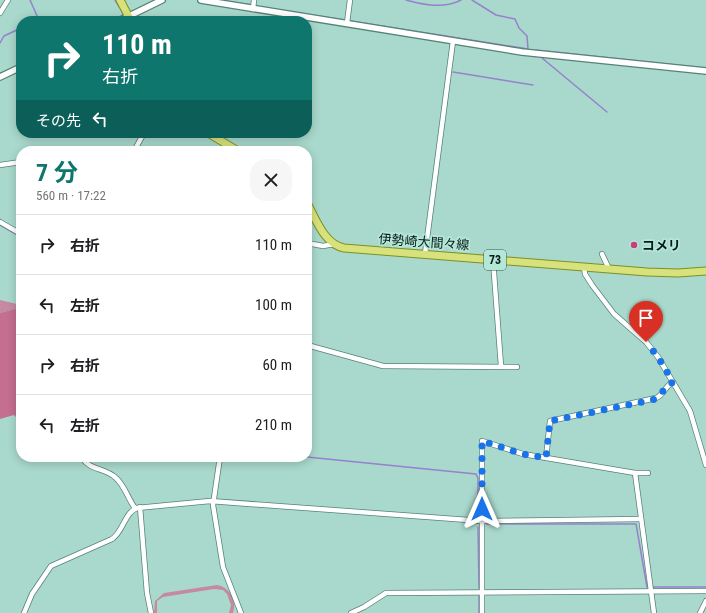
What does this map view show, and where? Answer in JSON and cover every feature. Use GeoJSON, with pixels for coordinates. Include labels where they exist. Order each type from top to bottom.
{"type":"FeatureCollection","features":[{"type":"Feature","properties":{"kind":"main road"},"geometry":{"type":"LineString","coordinates":[[120,0],[128,16]]}},
{"type":"Feature","properties":{"kind":"main road"},"geometry":{"type":"LineString","coordinates":[[216,138],[230,146]]}},
{"type":"Feature","properties":{"kind":"main road"},"geometry":{"type":"LineString","coordinates":[[312,212],[325,235],[334,244]]}},
{"type":"Feature","properties":{"kind":"main road","name":"伊勢崎大間々線"},"geometry":{"type":"LineString","coordinates":[[334,244],[344,248],[662,273],[706,271]]}},
{"type":"Feature","properties":{"kind":"street"},"geometry":{"type":"LineString","coordinates":[[0,13],[8,0]]}},
{"type":"Feature","properties":{"kind":"street"},"geometry":{"type":"LineString","coordinates":[[135,16],[162,0]]}},
{"type":"Feature","properties":{"kind":"street"},"geometry":{"type":"LineString","coordinates":[[201,0],[300,16]]}},
{"type":"Feature","properties":{"kind":"street"},"geometry":{"type":"LineString","coordinates":[[253,9],[254,0]]}},
{"type":"Feature","properties":{"kind":"street"},"geometry":{"type":"LineString","coordinates":[[347,23],[350,0]]}},
{"type":"Feature","properties":{"kind":"street"},"geometry":{"type":"LineString","coordinates":[[312,18],[532,53],[706,71]]}},
{"type":"Feature","properties":{"kind":"street"},"geometry":{"type":"LineString","coordinates":[[425,254],[453,41]]}},
{"type":"Feature","properties":{"kind":"street"},"geometry":{"type":"LineString","coordinates":[[0,77],[16,69]]}},
{"type":"Feature","properties":{"kind":"street"},"geometry":{"type":"LineString","coordinates":[[0,165],[16,163]]}},
{"type":"Feature","properties":{"kind":"street"},"geometry":{"type":"LineString","coordinates":[[0,222],[16,231]]}},
{"type":"Feature","properties":{"kind":"street"},"geometry":{"type":"LineString","coordinates":[[312,244],[328,246],[334,244]]}},
{"type":"Feature","properties":{"kind":"street"},"geometry":{"type":"LineString","coordinates":[[602,254],[609,269]]}},
{"type":"Feature","properties":{"kind":"street"},"geometry":{"type":"LineString","coordinates":[[493,260],[500,366]]}},
{"type":"Feature","properties":{"kind":"street"},"geometry":{"type":"LineString","coordinates":[[584,267],[585,274],[598,294],[619,320],[650,346],[673,382],[690,411],[706,465]]}},
{"type":"Feature","properties":{"kind":"street"},"geometry":{"type":"LineString","coordinates":[[312,346],[383,366],[517,367]]}},
{"type":"Feature","properties":{"kind":"street"},"geometry":{"type":"LineString","coordinates":[[546,458],[550,421],[656,398],[661,395],[667,385],[673,382]]}},
{"type":"Feature","properties":{"kind":"street"},"geometry":{"type":"LineString","coordinates":[[482,613],[482,441],[523,454],[635,473],[648,473]]}},
{"type":"Feature","properties":{"kind":"street"},"geometry":{"type":"LineString","coordinates":[[86,462],[90,467],[107,472],[116,478],[137,508],[147,593],[151,613]]}},
{"type":"Feature","properties":{"kind":"street"},"geometry":{"type":"LineString","coordinates":[[219,462],[213,502],[223,567],[241,613]]}},
{"type":"Feature","properties":{"kind":"street"},"geometry":{"type":"LineString","coordinates":[[635,473],[654,613]]}},
{"type":"Feature","properties":{"kind":"street"},"geometry":{"type":"LineString","coordinates":[[24,613],[32,594],[51,566],[112,539],[117,535],[137,508],[213,502],[482,521],[641,519]]}},
{"type":"Feature","properties":{"kind":"street"},"geometry":{"type":"LineString","coordinates":[[351,613],[364,607],[386,593],[651,590],[706,591]]}},
{"type":"Feature","properties":{"kind":"street"},"geometry":{"type":"LineString","coordinates":[[700,613],[706,601]]}},
{"type":"Feature","properties":{"kind":"shaded area"},"geometry":{"type":"Polygon","coordinates":[[[0,300],[16,304],[16,309],[0,313],[0,300]]]}},
{"type":"Feature","properties":{"kind":"shaded area"},"geometry":{"type":"Polygon","coordinates":[[[16,309],[16,417],[14,415],[0,419],[0,313],[16,309]]]}},
{"type":"Feature","properties":{"kind":"shaded area"},"geometry":{"type":"Polygon","coordinates":[[[217,585],[222,586],[231,595],[234,604],[233,613],[229,613],[231,605],[227,594],[223,590],[214,589],[163,597],[157,601],[157,613],[154,613],[155,601],[164,593],[217,585]]]}},
{"type":"Feature","properties":{"kind":"waterway"},"geometry":{"type":"LineString","coordinates":[[30,0],[37,16]]}},
{"type":"Feature","properties":{"kind":"waterway"},"geometry":{"type":"LineString","coordinates":[[115,0],[123,13]]}},
{"type":"Feature","properties":{"kind":"waterway"},"geometry":{"type":"LineString","coordinates":[[220,0],[252,5]]}},
{"type":"Feature","properties":{"kind":"waterway"},"geometry":{"type":"LineString","coordinates":[[406,0],[427,5],[448,4],[461,0]]}},
{"type":"Feature","properties":{"kind":"waterway"},"geometry":{"type":"LineString","coordinates":[[351,21],[528,49],[527,36],[519,28],[515,19],[496,15],[472,0]]}},
{"type":"Feature","properties":{"kind":"waterway"},"geometry":{"type":"LineString","coordinates":[[132,12],[141,7]]}},
{"type":"Feature","properties":{"kind":"waterway"},"geometry":{"type":"LineString","coordinates":[[261,7],[345,20]]}},
{"type":"Feature","properties":{"kind":"waterway"},"geometry":{"type":"LineString","coordinates":[[0,43],[4,36],[16,30]]}},
{"type":"Feature","properties":{"kind":"waterway"},"geometry":{"type":"LineString","coordinates":[[535,50],[705,68]]}},
{"type":"Feature","properties":{"kind":"waterway"},"geometry":{"type":"LineString","coordinates":[[542,58],[607,112]]}},
{"type":"Feature","properties":{"kind":"waterway"},"geometry":{"type":"LineString","coordinates":[[0,74],[15,67]]}},
{"type":"Feature","properties":{"kind":"waterway"},"geometry":{"type":"LineString","coordinates":[[453,72],[533,85]]}},
{"type":"Feature","properties":{"kind":"waterway"},"geometry":{"type":"LineString","coordinates":[[0,225],[16,234]]}},
{"type":"Feature","properties":{"kind":"waterway"},"geometry":{"type":"LineString","coordinates":[[312,458],[476,474],[478,478],[478,517]]}},
{"type":"Feature","properties":{"kind":"waterway"},"geometry":{"type":"LineString","coordinates":[[487,524],[636,524],[647,587]]}},
{"type":"Feature","properties":{"kind":"waterway"},"geometry":{"type":"LineString","coordinates":[[478,527],[479,588]]}},
{"type":"Feature","properties":{"kind":"waterway"},"geometry":{"type":"LineString","coordinates":[[653,587],[706,587]]}},
{"type":"Feature","properties":{"kind":"waterway"},"geometry":{"type":"LineString","coordinates":[[479,595],[479,613]]}},
{"type":"Feature","properties":{"kind":"place","name":"コメリ"},"geometry":{"type":"Point","coordinates":[634,245]}},
{"type":"Feature","properties":{"kind":"route"},"geometry":{"type":"LineString","coordinates":[[482,509],[482,441],[523,454],[546,458],[550,421],[652,400],[661,395],[665,387],[673,382],[658,357],[646,342]]}}]}
